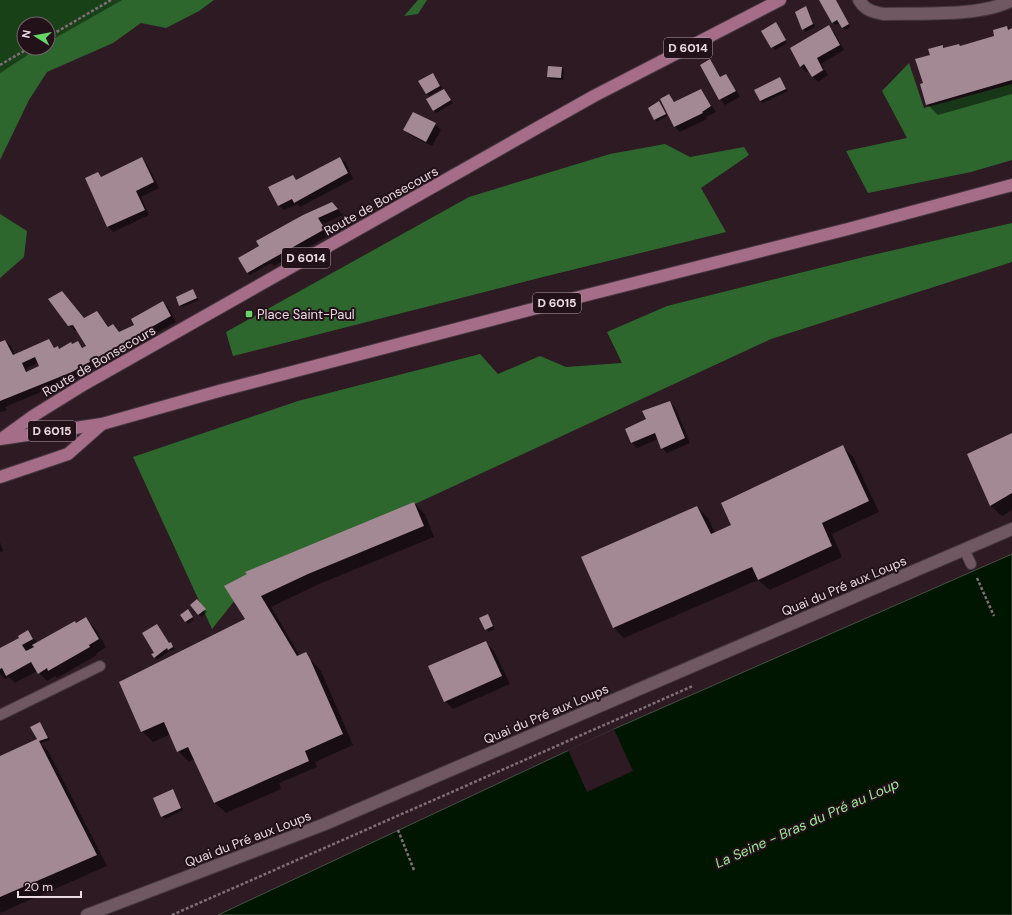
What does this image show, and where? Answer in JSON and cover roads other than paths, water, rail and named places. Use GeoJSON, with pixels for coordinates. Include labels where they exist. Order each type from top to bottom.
{"type":"FeatureCollection","features":[{"type":"Feature","properties":{"kind":"main road","name":"Route de Bonsecours"},"geometry":{"type":"LineString","coordinates":[[1,439],[33,416],[83,385],[530,132],[594,96],[780,0]]}},
{"type":"Feature","properties":{"kind":"main road","name":"D 6015"},"geometry":{"type":"LineString","coordinates":[[1,439],[102,424],[219,391],[848,229],[1012,184]]}},
{"type":"Feature","properties":{"kind":"main road","name":"D 6015"},"geometry":{"type":"LineString","coordinates":[[0,477],[68,454],[102,424]]}},
{"type":"Feature","properties":{"kind":"street"},"geometry":{"type":"LineString","coordinates":[[858,0],[864,8],[884,14],[963,11],[1003,5],[1012,0]]}},
{"type":"Feature","properties":{"kind":"street","name":"Quai du Pré aux Loups"},"geometry":{"type":"LineString","coordinates":[[87,915],[325,824],[1012,529]]}},
{"type":"Feature","properties":{"kind":"lane"},"geometry":{"type":"LineString","coordinates":[[964,549],[971,564]]}},
{"type":"Feature","properties":{"kind":"lane"},"geometry":{"type":"LineString","coordinates":[[0,715],[100,666]]}},
{"type":"Feature","properties":{"kind":"water","name":"La Seine - Bras du Pré au Loup"},"geometry":{"type":"Polygon","coordinates":[[[1012,554],[1012,915],[218,915],[614,729],[1012,554]]]}},
{"type":"Feature","properties":{"kind":"place","name":"Place Saint-Paul"},"geometry":{"type":"Point","coordinates":[249,314]}}]}
